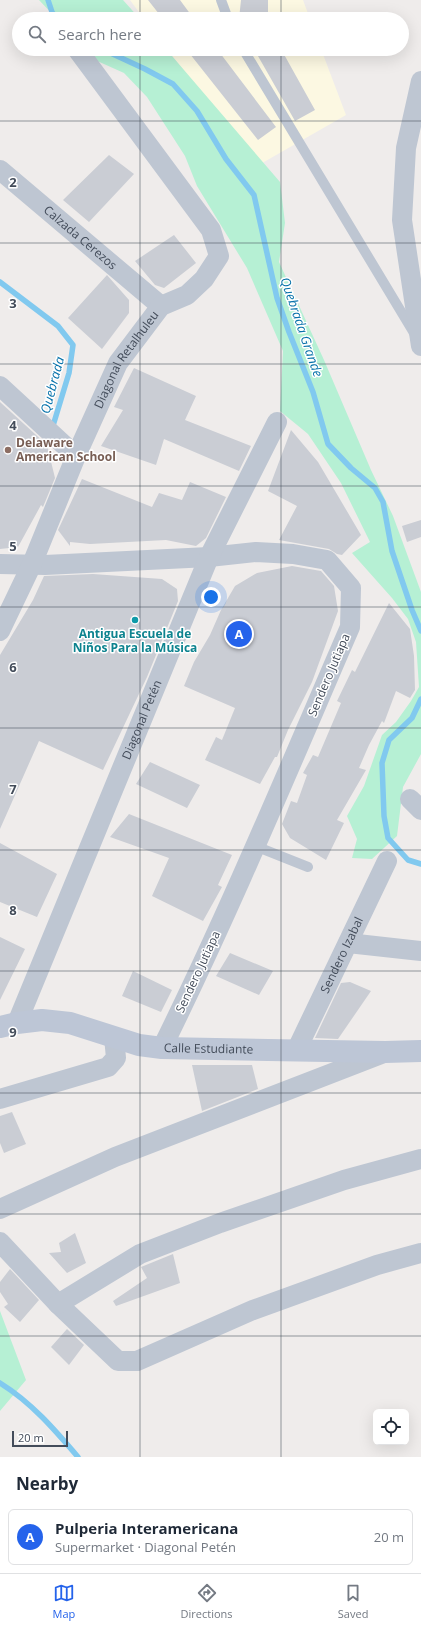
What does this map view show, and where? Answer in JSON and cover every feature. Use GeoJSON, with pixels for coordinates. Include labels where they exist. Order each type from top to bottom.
{"type":"FeatureCollection","features":[{"type":"Feature","properties":{"kind":"street","name":"Diagonal Retalhuleu"},"geometry":{"type":"LineString","coordinates":[[0,631],[32,564],[76,456],[118,363],[161,306],[187,295],[204,279],[219,256],[211,230],[82,56]]}},
{"type":"Feature","properties":{"kind":"street"},"geometry":{"type":"LineString","coordinates":[[421,82],[414,150],[402,220],[414,256],[421,345]]}},
{"type":"Feature","properties":{"kind":"street","name":"Calzada Cerezos"},"geometry":{"type":"LineString","coordinates":[[0,170],[161,306]]}},
{"type":"Feature","properties":{"kind":"street"},"geometry":{"type":"LineString","coordinates":[[0,386],[76,456]]}},
{"type":"Feature","properties":{"kind":"street","name":"Diagonal Petén"},"geometry":{"type":"LineString","coordinates":[[9,1025],[209,557],[277,422]]}},
{"type":"Feature","properties":{"kind":"street","name":"Sendero Jutiapa"},"geometry":{"type":"LineString","coordinates":[[0,564],[45,565],[209,557],[256,552],[293,554],[327,560],[351,588],[350,627],[255,846],[162,1048]]}},
{"type":"Feature","properties":{"kind":"street","name":"Sendero Izabal"},"geometry":{"type":"LineString","coordinates":[[297,1049],[388,861]]}},
{"type":"Feature","properties":{"kind":"street"},"geometry":{"type":"LineString","coordinates":[[348,943],[421,951]]}},
{"type":"Feature","properties":{"kind":"street","name":"Calle Estudiante"},"geometry":{"type":"LineString","coordinates":[[9,1025],[42,1020],[70,1023],[139,1045],[162,1048],[297,1049],[386,1052],[421,1051]]}},
{"type":"Feature","properties":{"kind":"street"},"geometry":{"type":"LineString","coordinates":[[0,1099],[108,1067],[116,1058],[114,1037]]}},
{"type":"Feature","properties":{"kind":"street"},"geometry":{"type":"LineString","coordinates":[[0,1209],[115,1157],[386,1052]]}},
{"type":"Feature","properties":{"kind":"street"},"geometry":{"type":"LineString","coordinates":[[58,1304],[140,1254],[220,1223],[344,1180],[421,1159]]}},
{"type":"Feature","properties":{"kind":"street"},"geometry":{"type":"LineString","coordinates":[[0,1242],[58,1304],[118,1361],[137,1361],[253,1310],[377,1265],[421,1253]]}},
{"type":"Feature","properties":{"kind":"lane"},"geometry":{"type":"LineString","coordinates":[[221,0],[225,12]]}},
{"type":"Feature","properties":{"kind":"lane"},"geometry":{"type":"LineString","coordinates":[[246,56],[421,345]]}},
{"type":"Feature","properties":{"kind":"lane"},"geometry":{"type":"LineString","coordinates":[[255,846],[308,867]]}},
{"type":"Feature","properties":{"kind":"shaded area"},"geometry":{"type":"Polygon","coordinates":[[[130,0],[303,0],[307,12],[139,12],[130,0]]]}},
{"type":"Feature","properties":{"kind":"shaded area"},"geometry":{"type":"Polygon","coordinates":[[[172,56],[324,56],[346,115],[257,166],[172,56]]]}},
{"type":"Feature","properties":{"kind":"green space"},"geometry":{"type":"Polygon","coordinates":[[[39,0],[123,0],[134,12],[50,12],[39,0]]]}},
{"type":"Feature","properties":{"kind":"green space"},"geometry":{"type":"Polygon","coordinates":[[[91,56],[172,56],[280,182],[285,223],[279,262],[324,360],[371,470],[393,516],[421,592],[421,754],[403,787],[397,836],[372,859],[352,858],[357,839],[347,816],[364,786],[382,735],[396,722],[419,687],[416,642],[408,619],[392,598],[352,553],[370,542],[341,483],[308,434],[280,411],[283,351],[247,268],[197,186],[185,156],[147,97],[124,73],[95,60],[91,56]]]}},
{"type":"Feature","properties":{"kind":"green space"},"geometry":{"type":"Polygon","coordinates":[[[0,1311],[26,1380],[0,1411],[0,1311]]]}},
{"type":"Feature","properties":{"kind":"building"},"geometry":{"type":"Polygon","coordinates":[[[148,0],[180,0],[189,12],[157,12],[148,0]]]}},
{"type":"Feature","properties":{"kind":"building"},"geometry":{"type":"Polygon","coordinates":[[[241,0],[268,0],[268,12],[240,12],[241,0]]]}},
{"type":"Feature","properties":{"kind":"building"},"geometry":{"type":"Polygon","coordinates":[[[192,56],[222,56],[276,127],[258,140],[192,56]]]}},
{"type":"Feature","properties":{"kind":"building"},"geometry":{"type":"Polygon","coordinates":[[[258,56],[285,56],[315,110],[295,121],[258,56]]]}},
{"type":"Feature","properties":{"kind":"building"},"geometry":{"type":"Polygon","coordinates":[[[109,155],[134,174],[89,222],[63,200],[109,155]]]}},
{"type":"Feature","properties":{"kind":"building"},"geometry":{"type":"Polygon","coordinates":[[[174,235],[196,263],[164,288],[155,285],[135,261],[174,235]]]}},
{"type":"Feature","properties":{"kind":"building"},"geometry":{"type":"Polygon","coordinates":[[[107,275],[129,300],[129,313],[102,349],[68,318],[107,275]]]}},
{"type":"Feature","properties":{"kind":"building"},"geometry":{"type":"Polygon","coordinates":[[[134,368],[196,396],[185,420],[251,446],[239,471],[164,439],[156,465],[101,446],[123,410],[114,407],[134,368]]]}},
{"type":"Feature","properties":{"kind":"building"},"geometry":{"type":"Polygon","coordinates":[[[0,402],[47,445],[55,478],[43,507],[41,505],[18,547],[0,549],[0,402]]]}},
{"type":"Feature","properties":{"kind":"building"},"geometry":{"type":"Polygon","coordinates":[[[291,430],[318,462],[361,535],[342,555],[329,549],[279,540],[297,506],[268,491],[291,430]]]}},
{"type":"Feature","properties":{"kind":"building"},"geometry":{"type":"Polygon","coordinates":[[[82,479],[152,507],[159,493],[182,500],[190,482],[226,497],[206,538],[196,546],[166,540],[90,544],[70,542],[70,546],[58,530],[82,479]]]}},
{"type":"Feature","properties":{"kind":"building"},"geometry":{"type":"Polygon","coordinates":[[[421,520],[421,537],[407,542],[402,526],[421,520]]]}},
{"type":"Feature","properties":{"kind":"building"},"geometry":{"type":"Polygon","coordinates":[[[292,566],[321,571],[334,586],[338,611],[312,682],[288,730],[277,757],[275,757],[260,784],[205,760],[216,737],[222,740],[235,708],[184,686],[194,662],[210,635],[221,610],[235,586],[257,573],[292,566]]]}},
{"type":"Feature","properties":{"kind":"building"},"geometry":{"type":"Polygon","coordinates":[[[93,574],[162,579],[177,589],[178,601],[147,677],[103,770],[39,741],[0,829],[0,655],[33,600],[44,576],[93,574]]]}},
{"type":"Feature","properties":{"kind":"building"},"geometry":{"type":"Polygon","coordinates":[[[389,603],[410,629],[414,656],[415,690],[410,698],[396,691],[384,723],[382,721],[359,768],[366,770],[337,820],[344,823],[326,860],[290,838],[282,824],[291,801],[297,803],[307,775],[303,773],[313,755],[318,757],[341,703],[337,701],[352,670],[355,672],[389,603]]]}},
{"type":"Feature","properties":{"kind":"building"},"geometry":{"type":"Polygon","coordinates":[[[150,762],[200,785],[187,808],[136,784],[150,762]]]}},
{"type":"Feature","properties":{"kind":"building"},"geometry":{"type":"Polygon","coordinates":[[[129,814],[232,855],[218,885],[222,887],[203,921],[152,896],[169,858],[110,837],[129,814]]]}},
{"type":"Feature","properties":{"kind":"building"},"geometry":{"type":"Polygon","coordinates":[[[0,843],[57,874],[37,917],[0,902],[0,843]]]}},
{"type":"Feature","properties":{"kind":"building"},"geometry":{"type":"Polygon","coordinates":[[[0,937],[25,949],[0,1000],[0,937]]]}},
{"type":"Feature","properties":{"kind":"building"},"geometry":{"type":"Polygon","coordinates":[[[230,953],[273,971],[259,995],[216,976],[230,953]]]}},
{"type":"Feature","properties":{"kind":"building"},"geometry":{"type":"Polygon","coordinates":[[[133,971],[172,990],[161,1012],[122,996],[133,971]]]}},
{"type":"Feature","properties":{"kind":"building"},"geometry":{"type":"Polygon","coordinates":[[[350,982],[371,991],[338,1039],[315,1038],[341,983],[350,982]]]}},
{"type":"Feature","properties":{"kind":"building"},"geometry":{"type":"Polygon","coordinates":[[[192,1065],[252,1065],[258,1089],[202,1111],[192,1065]]]}},
{"type":"Feature","properties":{"kind":"building"},"geometry":{"type":"Polygon","coordinates":[[[12,1112],[26,1144],[4,1153],[0,1143],[0,1116],[12,1112]]]}},
{"type":"Feature","properties":{"kind":"building"},"geometry":{"type":"Polygon","coordinates":[[[75,1233],[86,1263],[67,1273],[49,1253],[61,1252],[59,1243],[75,1233]]]}},
{"type":"Feature","properties":{"kind":"building"},"geometry":{"type":"Polygon","coordinates":[[[173,1254],[180,1283],[116,1306],[113,1301],[147,1278],[141,1267],[173,1254]]]}},
{"type":"Feature","properties":{"kind":"building"},"geometry":{"type":"Polygon","coordinates":[[[10,1269],[39,1300],[20,1322],[4,1307],[8,1304],[0,1292],[0,1282],[10,1269]]]}},
{"type":"Feature","properties":{"kind":"building"},"geometry":{"type":"Polygon","coordinates":[[[67,1329],[84,1345],[69,1365],[51,1347],[67,1329]]]}},
{"type":"Feature","properties":{"kind":"waterway","name":"Quebrada Grande"},"geometry":{"type":"LineString","coordinates":[[48,0],[52,12]]}},
{"type":"Feature","properties":{"kind":"waterway","name":"Quebrada Grande"},"geometry":{"type":"LineString","coordinates":[[117,56],[173,84],[197,111],[226,159],[254,195],[277,298],[313,392],[328,444],[351,468],[375,488],[383,502],[392,551],[412,610],[421,631]]}},
{"type":"Feature","properties":{"kind":"waterway","name":"Quebrada"},"geometry":{"type":"LineString","coordinates":[[0,282],[58,326],[73,345],[69,373],[52,429]]}},
{"type":"Feature","properties":{"kind":"waterway","name":"Quebrada Grande"},"geometry":{"type":"LineString","coordinates":[[421,699],[412,718],[389,740],[382,763],[384,816],[388,838],[408,860],[421,864]]}},
{"type":"Feature","properties":{"kind":"waterway","name":"Quebrada"},"geometry":{"type":"LineString","coordinates":[[0,1383],[32,1408],[78,1457]]}},
{"type":"Feature","properties":{"kind":"place","name":"Delaware American School"},"geometry":{"type":"Point","coordinates":[8,450]}},
{"type":"Feature","properties":{"kind":"place","name":"Antigua Escuela de Niños Para la Música"},"geometry":{"type":"Point","coordinates":[135,620]}},
{"type":"Feature","properties":{"kind":"place","name":"Pulperia Interamericana"},"geometry":{"type":"Point","coordinates":[239,634]}}]}
